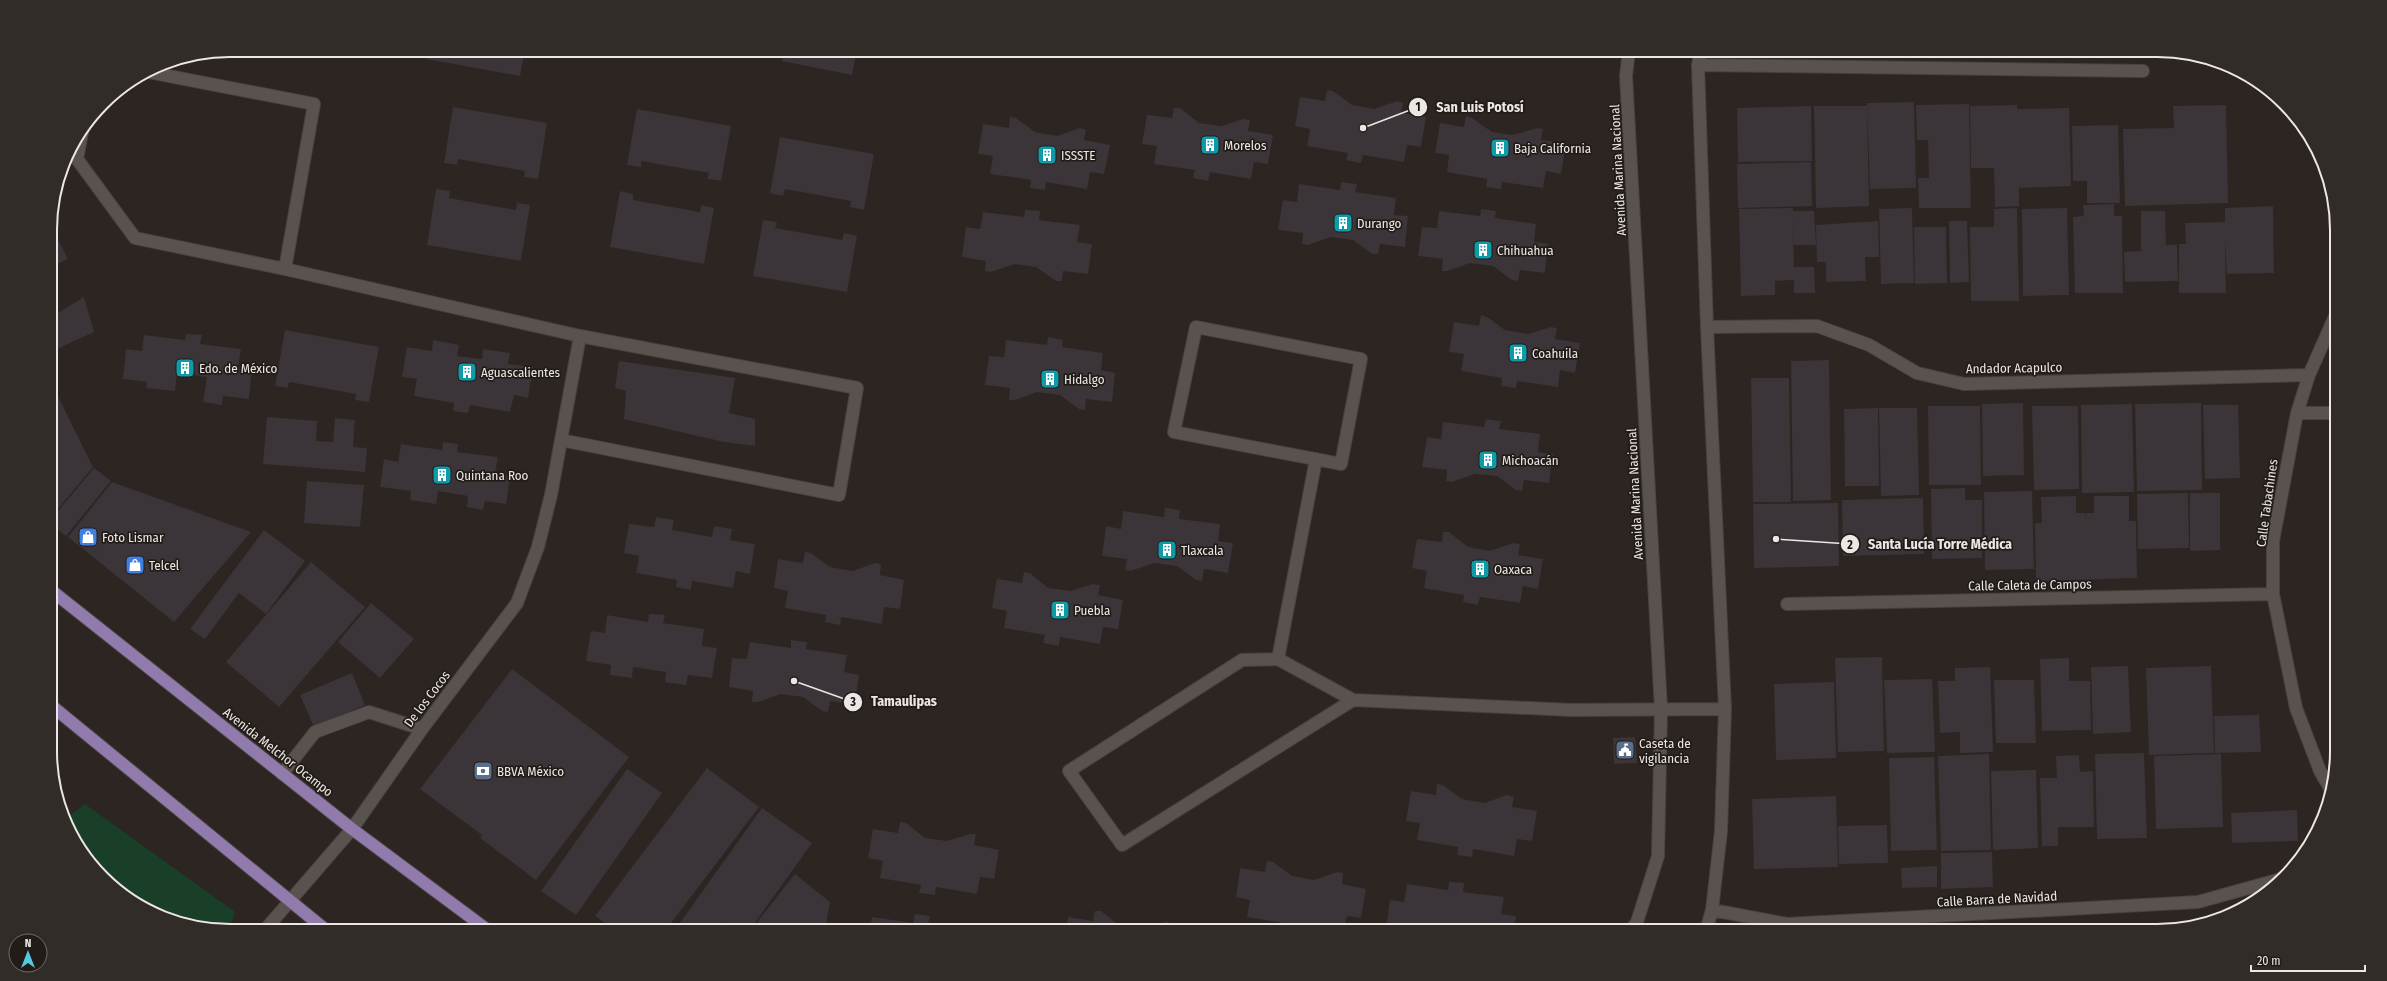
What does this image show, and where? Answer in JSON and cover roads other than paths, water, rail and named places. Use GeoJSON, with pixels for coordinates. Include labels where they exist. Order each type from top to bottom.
{"type":"FeatureCollection","features":[{"type":"Feature","properties":{"kind":"main road","name":"Avenida Melchor Ocampo"},"geometry":{"type":"LineString","coordinates":[[57,595],[352,829],[480,924]]}},
{"type":"Feature","properties":{"kind":"main road"},"geometry":{"type":"LineString","coordinates":[[57,710],[318,924]]}},
{"type":"Feature","properties":{"kind":"street","name":"Avenida Marina Nacional"},"geometry":{"type":"LineString","coordinates":[[1628,57],[1626,76],[1661,709],[1658,856],[1635,924]]}},
{"type":"Feature","properties":{"kind":"street"},"geometry":{"type":"LineString","coordinates":[[1700,57],[1698,65],[1707,327],[1725,709],[1721,831],[1712,910],[1708,924]]}},
{"type":"Feature","properties":{"kind":"street"},"geometry":{"type":"LineString","coordinates":[[1698,65],[2143,71]]}},
{"type":"Feature","properties":{"kind":"street"},"geometry":{"type":"LineString","coordinates":[[157,74],[314,104],[285,269]]}},
{"type":"Feature","properties":{"kind":"street"},"geometry":{"type":"LineString","coordinates":[[80,144],[78,159],[135,238],[285,269],[580,336],[857,388],[839,495],[561,440]]}},
{"type":"Feature","properties":{"kind":"street","name":"Andador Acapulco"},"geometry":{"type":"LineString","coordinates":[[1707,327],[1817,326],[1869,345],[1917,372],[1964,384],[2309,375]]}},
{"type":"Feature","properties":{"kind":"street"},"geometry":{"type":"LineString","coordinates":[[1196,327],[1362,359],[1341,464],[1316,459],[1174,432],[1196,327]]}},
{"type":"Feature","properties":{"kind":"street","name":"Calle Tabachines"},"geometry":{"type":"LineString","coordinates":[[2327,784],[2320,772],[2296,708],[2273,594],[2273,540],[2297,413],[2309,375],[2330,328]]}},
{"type":"Feature","properties":{"kind":"street","name":"De los Cocos"},"geometry":{"type":"LineString","coordinates":[[271,924],[291,902],[352,829],[422,729],[516,604],[538,547],[551,495],[580,336]]}},
{"type":"Feature","properties":{"kind":"street"},"geometry":{"type":"LineString","coordinates":[[2297,413],[2330,413]]}},
{"type":"Feature","properties":{"kind":"street"},"geometry":{"type":"LineString","coordinates":[[1278,659],[1316,459]]}},
{"type":"Feature","properties":{"kind":"street","name":"Calle Caleta de Campos"},"geometry":{"type":"LineString","coordinates":[[1787,604],[2273,594]]}},
{"type":"Feature","properties":{"kind":"street"},"geometry":{"type":"LineString","coordinates":[[1353,700],[1122,845],[1069,772],[1242,660],[1278,659],[1353,700],[1571,710],[1725,709]]}},
{"type":"Feature","properties":{"kind":"street"},"geometry":{"type":"LineString","coordinates":[[282,774],[315,732],[369,712],[422,729]]}},
{"type":"Feature","properties":{"kind":"street","name":"Calle Barra de Navidad"},"geometry":{"type":"LineString","coordinates":[[1712,910],[1787,924],[2198,902],[2269,882]]}},
{"type":"Feature","properties":{"kind":"place","name":"San Luis Potosí"},"geometry":{"type":"Point","coordinates":[1363,128]}},
{"type":"Feature","properties":{"kind":"place","name":"Morelos"},"geometry":{"type":"Point","coordinates":[1210,145]}},
{"type":"Feature","properties":{"kind":"place","name":"Baja California"},"geometry":{"type":"Point","coordinates":[1500,148]}},
{"type":"Feature","properties":{"kind":"place","name":"ISSSTE"},"geometry":{"type":"Point","coordinates":[1047,155]}},
{"type":"Feature","properties":{"kind":"place","name":"Durango"},"geometry":{"type":"Point","coordinates":[1343,223]}},
{"type":"Feature","properties":{"kind":"place","name":"Chihuahua"},"geometry":{"type":"Point","coordinates":[1483,250]}},
{"type":"Feature","properties":{"kind":"place","name":"Coahuila"},"geometry":{"type":"Point","coordinates":[1518,353]}},
{"type":"Feature","properties":{"kind":"place","name":"Edo. de México"},"geometry":{"type":"Point","coordinates":[185,368]}},
{"type":"Feature","properties":{"kind":"place","name":"Aguascalientes"},"geometry":{"type":"Point","coordinates":[467,372]}},
{"type":"Feature","properties":{"kind":"place","name":"Hidalgo"},"geometry":{"type":"Point","coordinates":[1050,379]}},
{"type":"Feature","properties":{"kind":"place","name":"Michoacán"},"geometry":{"type":"Point","coordinates":[1488,460]}},
{"type":"Feature","properties":{"kind":"place","name":"Quintana Roo"},"geometry":{"type":"Point","coordinates":[442,475]}},
{"type":"Feature","properties":{"kind":"place","name":"Foto Lismar"},"geometry":{"type":"Point","coordinates":[88,537]}},
{"type":"Feature","properties":{"kind":"place","name":"Santa Lucía Torre Médica"},"geometry":{"type":"Point","coordinates":[1776,539]}},
{"type":"Feature","properties":{"kind":"place","name":"Tlaxcala"},"geometry":{"type":"Point","coordinates":[1167,550]}},
{"type":"Feature","properties":{"kind":"place","name":"Telcel"},"geometry":{"type":"Point","coordinates":[135,565]}},
{"type":"Feature","properties":{"kind":"place","name":"Oaxaca"},"geometry":{"type":"Point","coordinates":[1480,569]}},
{"type":"Feature","properties":{"kind":"place","name":"Puebla"},"geometry":{"type":"Point","coordinates":[1060,610]}},
{"type":"Feature","properties":{"kind":"place","name":"Tamaulipas"},"geometry":{"type":"Point","coordinates":[794,681]}},
{"type":"Feature","properties":{"kind":"place","name":"Caseta de vigilancia"},"geometry":{"type":"Point","coordinates":[1625,750]}},
{"type":"Feature","properties":{"kind":"place","name":"BBVA México"},"geometry":{"type":"Point","coordinates":[483,771]}}]}
